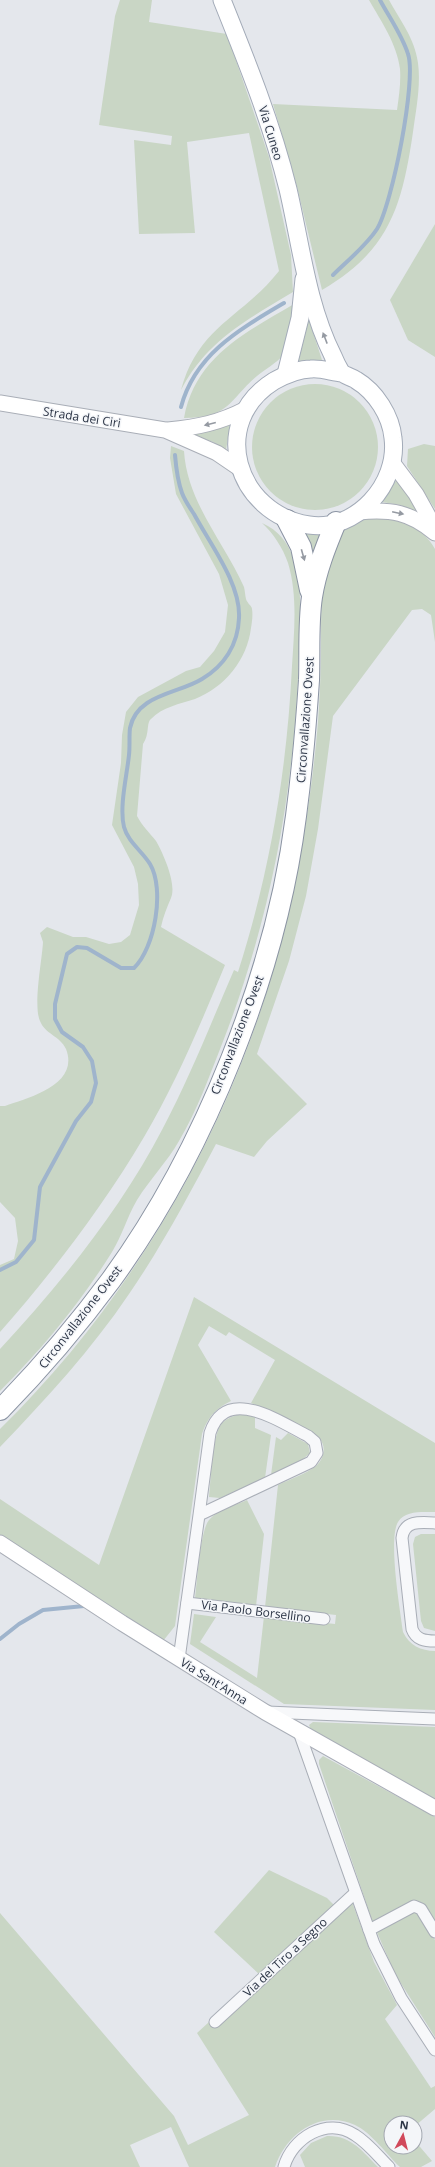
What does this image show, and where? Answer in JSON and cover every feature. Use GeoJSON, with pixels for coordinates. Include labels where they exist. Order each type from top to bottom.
{"type":"FeatureCollection","features":[{"type":"Feature","properties":{"kind":"highway"},"geometry":{"type":"LineString","coordinates":[[287,520],[301,547],[312,597]]}},
{"type":"Feature","properties":{"kind":"highway"},"geometry":{"type":"LineString","coordinates":[[312,597],[324,553],[336,522]]}},
{"type":"Feature","properties":{"kind":"highway","name":"Circonvallazione Ovest"},"geometry":{"type":"LineString","coordinates":[[0,1410],[33,1376],[80,1320],[133,1247],[194,1140],[229,1062],[251,1004],[267,952],[289,863],[301,780],[309,679],[312,597]]}},
{"type":"Feature","properties":{"kind":"main road","name":"Via Cuneo"},"geometry":{"type":"LineString","coordinates":[[222,0],[256,87],[276,144],[288,190],[305,271],[324,335],[342,373]]}},
{"type":"Feature","properties":{"kind":"main road","name":"Via Cuneo"},"geometry":{"type":"LineString","coordinates":[[286,374],[300,318],[305,271]]}},
{"type":"Feature","properties":{"kind":"main road"},"geometry":{"type":"LineString","coordinates":[[311,369],[342,373],[358,381],[376,396],[388,416],[394,439],[392,462],[386,481],[375,498],[359,512],[336,522],[311,525],[287,520],[266,508],[250,490],[239,468],[236,448],[238,428],[246,409],[263,388],[286,374],[311,369]]}},
{"type":"Feature","properties":{"kind":"street","name":"Strada dei Ciri"},"geometry":{"type":"LineString","coordinates":[[0,403],[165,430]]}},
{"type":"Feature","properties":{"kind":"street"},"geometry":{"type":"LineString","coordinates":[[165,430],[207,425],[225,420],[246,409]]}},
{"type":"Feature","properties":{"kind":"street"},"geometry":{"type":"LineString","coordinates":[[165,430],[217,453],[239,468]]}},
{"type":"Feature","properties":{"kind":"street"},"geometry":{"type":"LineString","coordinates":[[392,462],[416,494],[435,528]]}},
{"type":"Feature","properties":{"kind":"street"},"geometry":{"type":"LineString","coordinates":[[359,512],[381,510],[402,513],[421,521],[435,533]]}},
{"type":"Feature","properties":{"kind":"street","name":"Via Paolo Borsellino"},"geometry":{"type":"LineString","coordinates":[[179,1659],[210,1433],[215,1422],[223,1414],[237,1408],[252,1409],[308,1436],[315,1442],[317,1453],[311,1462],[199,1515]]}},
{"type":"Feature","properties":{"kind":"street"},"geometry":{"type":"LineString","coordinates":[[435,1522],[412,1523],[405,1529],[402,1538],[412,1629],[421,1639],[435,1641]]}},
{"type":"Feature","properties":{"kind":"street","name":"Via Sant'Anna"},"geometry":{"type":"LineString","coordinates":[[0,1543],[179,1659],[265,1712],[435,1808]]}},
{"type":"Feature","properties":{"kind":"street","name":"Via Paolo Borsellino"},"geometry":{"type":"LineString","coordinates":[[187,1603],[324,1619]]}},
{"type":"Feature","properties":{"kind":"street"},"geometry":{"type":"LineString","coordinates":[[265,1712],[435,1719]]}},
{"type":"Feature","properties":{"kind":"street"},"geometry":{"type":"LineString","coordinates":[[299,1732],[368,1930],[401,1998],[435,2050]]}},
{"type":"Feature","properties":{"kind":"street","name":"Via del Tiro a Segno"},"geometry":{"type":"LineString","coordinates":[[215,2022],[355,1892]]}},
{"type":"Feature","properties":{"kind":"street"},"geometry":{"type":"LineString","coordinates":[[368,1930],[414,1906],[421,1909],[435,1932]]}},
{"type":"Feature","properties":{"kind":"street"},"geometry":{"type":"LineString","coordinates":[[284,2167],[292,2150],[301,2140],[313,2132],[328,2128],[344,2130],[356,2135],[389,2167]]}},
{"type":"Feature","properties":{"kind":"green space"},"geometry":{"type":"Polygon","coordinates":[[[120,0],[152,0],[149,22],[227,34],[269,157],[291,255],[293,292],[244,322],[216,344],[191,373],[181,390],[189,368],[198,351],[210,336],[265,287],[279,271],[249,133],[187,142],[195,233],[139,234],[134,140],[171,145],[172,136],[99,125],[115,16],[120,0]]]}},
{"type":"Feature","properties":{"kind":"green space"},"geometry":{"type":"Polygon","coordinates":[[[369,0],[389,0],[414,46],[418,63],[419,80],[418,98],[409,158],[404,182],[397,204],[389,224],[378,242],[363,259],[345,275],[322,290],[297,187],[273,104],[397,110],[400,69],[396,51],[388,33],[369,0]]]}},
{"type":"Feature","properties":{"kind":"green space"},"geometry":{"type":"Polygon","coordinates":[[[435,224],[435,357],[408,340],[390,300],[435,224]]]}},
{"type":"Feature","properties":{"kind":"green space"},"geometry":{"type":"Polygon","coordinates":[[[294,304],[289,337],[283,355],[257,376],[220,411],[211,415],[184,418],[190,397],[199,379],[211,363],[225,349],[241,337],[258,325],[294,304]]]}},
{"type":"Feature","properties":{"kind":"green space"},"geometry":{"type":"Polygon","coordinates":[[[307,306],[311,326],[322,360],[297,361],[302,347],[307,306]]]}},
{"type":"Feature","properties":{"kind":"green space"},"geometry":{"type":"Polygon","coordinates":[[[321,384],[345,391],[360,402],[371,417],[377,435],[377,459],[371,477],[360,492],[345,503],[327,509],[309,510],[285,503],[270,492],[259,477],[253,459],[252,441],[259,417],[270,402],[285,391],[303,385],[321,384]]]}},
{"type":"Feature","properties":{"kind":"green space"},"geometry":{"type":"Polygon","coordinates":[[[230,425],[226,450],[213,442],[191,434],[230,425]]]}},
{"type":"Feature","properties":{"kind":"green space"},"geometry":{"type":"Polygon","coordinates":[[[424,444],[435,446],[435,509],[407,466],[408,449],[424,444]]]}},
{"type":"Feature","properties":{"kind":"green space"},"geometry":{"type":"Polygon","coordinates":[[[171,446],[184,451],[187,470],[199,505],[244,587],[247,602],[252,608],[252,618],[249,640],[245,651],[233,671],[225,680],[206,694],[166,709],[155,715],[150,721],[143,744],[137,816],[156,841],[171,877],[171,898],[161,927],[225,965],[167,1096],[144,1137],[95,1213],[39,1286],[0,1332],[0,1265],[14,1259],[18,1241],[15,1218],[0,1202],[0,1106],[5,1106],[26,1099],[49,1088],[59,1081],[66,1072],[68,1061],[66,1049],[60,1041],[45,1029],[38,1014],[37,1005],[43,942],[40,933],[47,927],[73,937],[86,937],[109,944],[121,942],[130,935],[139,905],[138,884],[134,867],[112,825],[121,763],[122,735],[126,712],[138,697],[186,671],[200,667],[214,651],[225,632],[228,605],[219,574],[176,494],[170,458],[171,446]]]}},
{"type":"Feature","properties":{"kind":"green space"},"geometry":{"type":"Polygon","coordinates":[[[397,479],[423,516],[400,505],[382,502],[397,479]]]}},
{"type":"Feature","properties":{"kind":"green space"},"geometry":{"type":"Polygon","coordinates":[[[376,518],[394,520],[410,525],[424,535],[435,549],[435,642],[431,615],[422,609],[412,610],[333,716],[318,829],[306,896],[289,961],[257,1054],[307,1104],[267,1141],[254,1157],[216,1144],[164,1239],[115,1314],[68,1373],[0,1447],[0,1429],[58,1367],[110,1301],[158,1230],[199,1156],[235,1079],[264,999],[287,917],[304,834],[318,722],[321,670],[322,606],[326,573],[343,530],[350,524],[376,518]]]}},
{"type":"Feature","properties":{"kind":"green space"},"geometry":{"type":"Polygon","coordinates":[[[262,523],[277,533],[288,546],[295,562],[300,599],[300,618],[297,703],[286,803],[267,901],[254,949],[222,1044],[197,1106],[179,1141],[137,1200],[116,1246],[100,1271],[46,1342],[0,1391],[0,1349],[68,1271],[129,1187],[173,1109],[234,970],[238,972],[259,897],[275,820],[286,744],[294,640],[293,588],[288,563],[277,541],[262,523]]]}},
{"type":"Feature","properties":{"kind":"green space"},"geometry":{"type":"Polygon","coordinates":[[[301,532],[325,533],[313,572],[301,532]]]}},
{"type":"Feature","properties":{"kind":"green space"},"geometry":{"type":"Polygon","coordinates":[[[194,1297],[435,1443],[435,1512],[415,1512],[401,1518],[395,1531],[394,1558],[403,1632],[412,1644],[425,1650],[435,1651],[435,1710],[284,1704],[190,1644],[194,1614],[216,1617],[200,1642],[257,1678],[264,1616],[335,1624],[336,1615],[265,1607],[278,1485],[303,1474],[316,1466],[323,1456],[324,1449],[321,1441],[314,1433],[251,1403],[275,1360],[229,1332],[226,1336],[209,1326],[198,1345],[231,1401],[216,1410],[207,1423],[202,1434],[175,1626],[163,1641],[0,1535],[0,1499],[99,1565],[194,1297]]]}},
{"type":"Feature","properties":{"kind":"green space"},"geometry":{"type":"Polygon","coordinates":[[[241,1414],[255,1417],[255,1428],[271,1435],[265,1478],[220,1498],[209,1497],[211,1471],[217,1433],[224,1421],[241,1414]]]}},
{"type":"Feature","properties":{"kind":"green space"},"geometry":{"type":"Polygon","coordinates":[[[288,1433],[308,1444],[310,1453],[303,1459],[271,1475],[276,1437],[281,1440],[288,1433]]]}},
{"type":"Feature","properties":{"kind":"green space"},"geometry":{"type":"Polygon","coordinates":[[[247,1500],[264,1534],[256,1606],[195,1599],[201,1546],[203,1535],[209,1520],[217,1513],[247,1500]]]}},
{"type":"Feature","properties":{"kind":"green space"},"geometry":{"type":"Polygon","coordinates":[[[421,1534],[435,1534],[435,1631],[424,1628],[421,1621],[413,1544],[415,1537],[421,1534]]]}},
{"type":"Feature","properties":{"kind":"green space"},"geometry":{"type":"Polygon","coordinates":[[[313,1722],[435,1727],[435,1799],[311,1730],[309,1725],[313,1722]]]}},
{"type":"Feature","properties":{"kind":"green space"},"geometry":{"type":"Polygon","coordinates":[[[323,1756],[435,1817],[435,1924],[422,1903],[416,1900],[373,1923],[319,1764],[319,1760],[323,1756]]]}},
{"type":"Feature","properties":{"kind":"green space"},"geometry":{"type":"Polygon","coordinates":[[[269,1870],[327,1898],[334,1905],[260,1975],[214,1932],[269,1870]]]}},
{"type":"Feature","properties":{"kind":"green space"},"geometry":{"type":"Polygon","coordinates":[[[352,1902],[374,1962],[397,2005],[385,2019],[431,2088],[435,2086],[435,2109],[423,2119],[423,2115],[383,2115],[383,2149],[373,2138],[355,2125],[342,2121],[329,2120],[317,2123],[296,2135],[287,2144],[275,2167],[189,2167],[171,2127],[130,2145],[140,2167],[0,2167],[0,1913],[174,2116],[188,2145],[249,2115],[197,2033],[209,2022],[215,2028],[352,1902]]]}},
{"type":"Feature","properties":{"kind":"green space"},"geometry":{"type":"Polygon","coordinates":[[[410,1910],[418,1913],[435,1940],[435,2037],[395,1974],[376,1930],[410,1910]]]}},
{"type":"Feature","properties":{"kind":"green space"},"geometry":{"type":"Polygon","coordinates":[[[327,2136],[335,2136],[350,2141],[362,2150],[378,2167],[305,2167],[300,2155],[311,2143],[327,2136]]]}},
{"type":"Feature","properties":{"kind":"green space"},"geometry":{"type":"Polygon","coordinates":[[[423,2150],[432,2161],[421,2167],[400,2167],[389,2155],[423,2155],[423,2150]]]}},
{"type":"Feature","properties":{"kind":"waterway"},"geometry":{"type":"LineString","coordinates":[[333,275],[362,247],[377,229],[383,216],[402,142],[409,89],[410,68],[408,54],[399,33],[380,0]]}},
{"type":"Feature","properties":{"kind":"waterway"},"geometry":{"type":"LineString","coordinates":[[181,407],[188,388],[197,372],[208,358],[236,333],[284,303]]}},
{"type":"Feature","properties":{"kind":"waterway"},"geometry":{"type":"LineString","coordinates":[[0,1270],[16,1262],[34,1240],[40,1187],[76,1121],[91,1102],[96,1083],[92,1061],[83,1047],[62,1032],[55,1019],[55,1004],[67,954],[77,947],[87,948],[121,968],[134,968],[141,959],[147,947],[156,918],[157,888],[154,875],[147,859],[132,842],[126,832],[122,810],[129,755],[130,728],[134,717],[141,708],[160,696],[192,684],[210,674],[223,661],[233,646],[238,628],[238,605],[230,578],[183,496],[178,479],[175,455]]}},
{"type":"Feature","properties":{"kind":"waterway"},"geometry":{"type":"LineString","coordinates":[[0,1639],[19,1624],[43,1610],[84,1606]]}}]}
